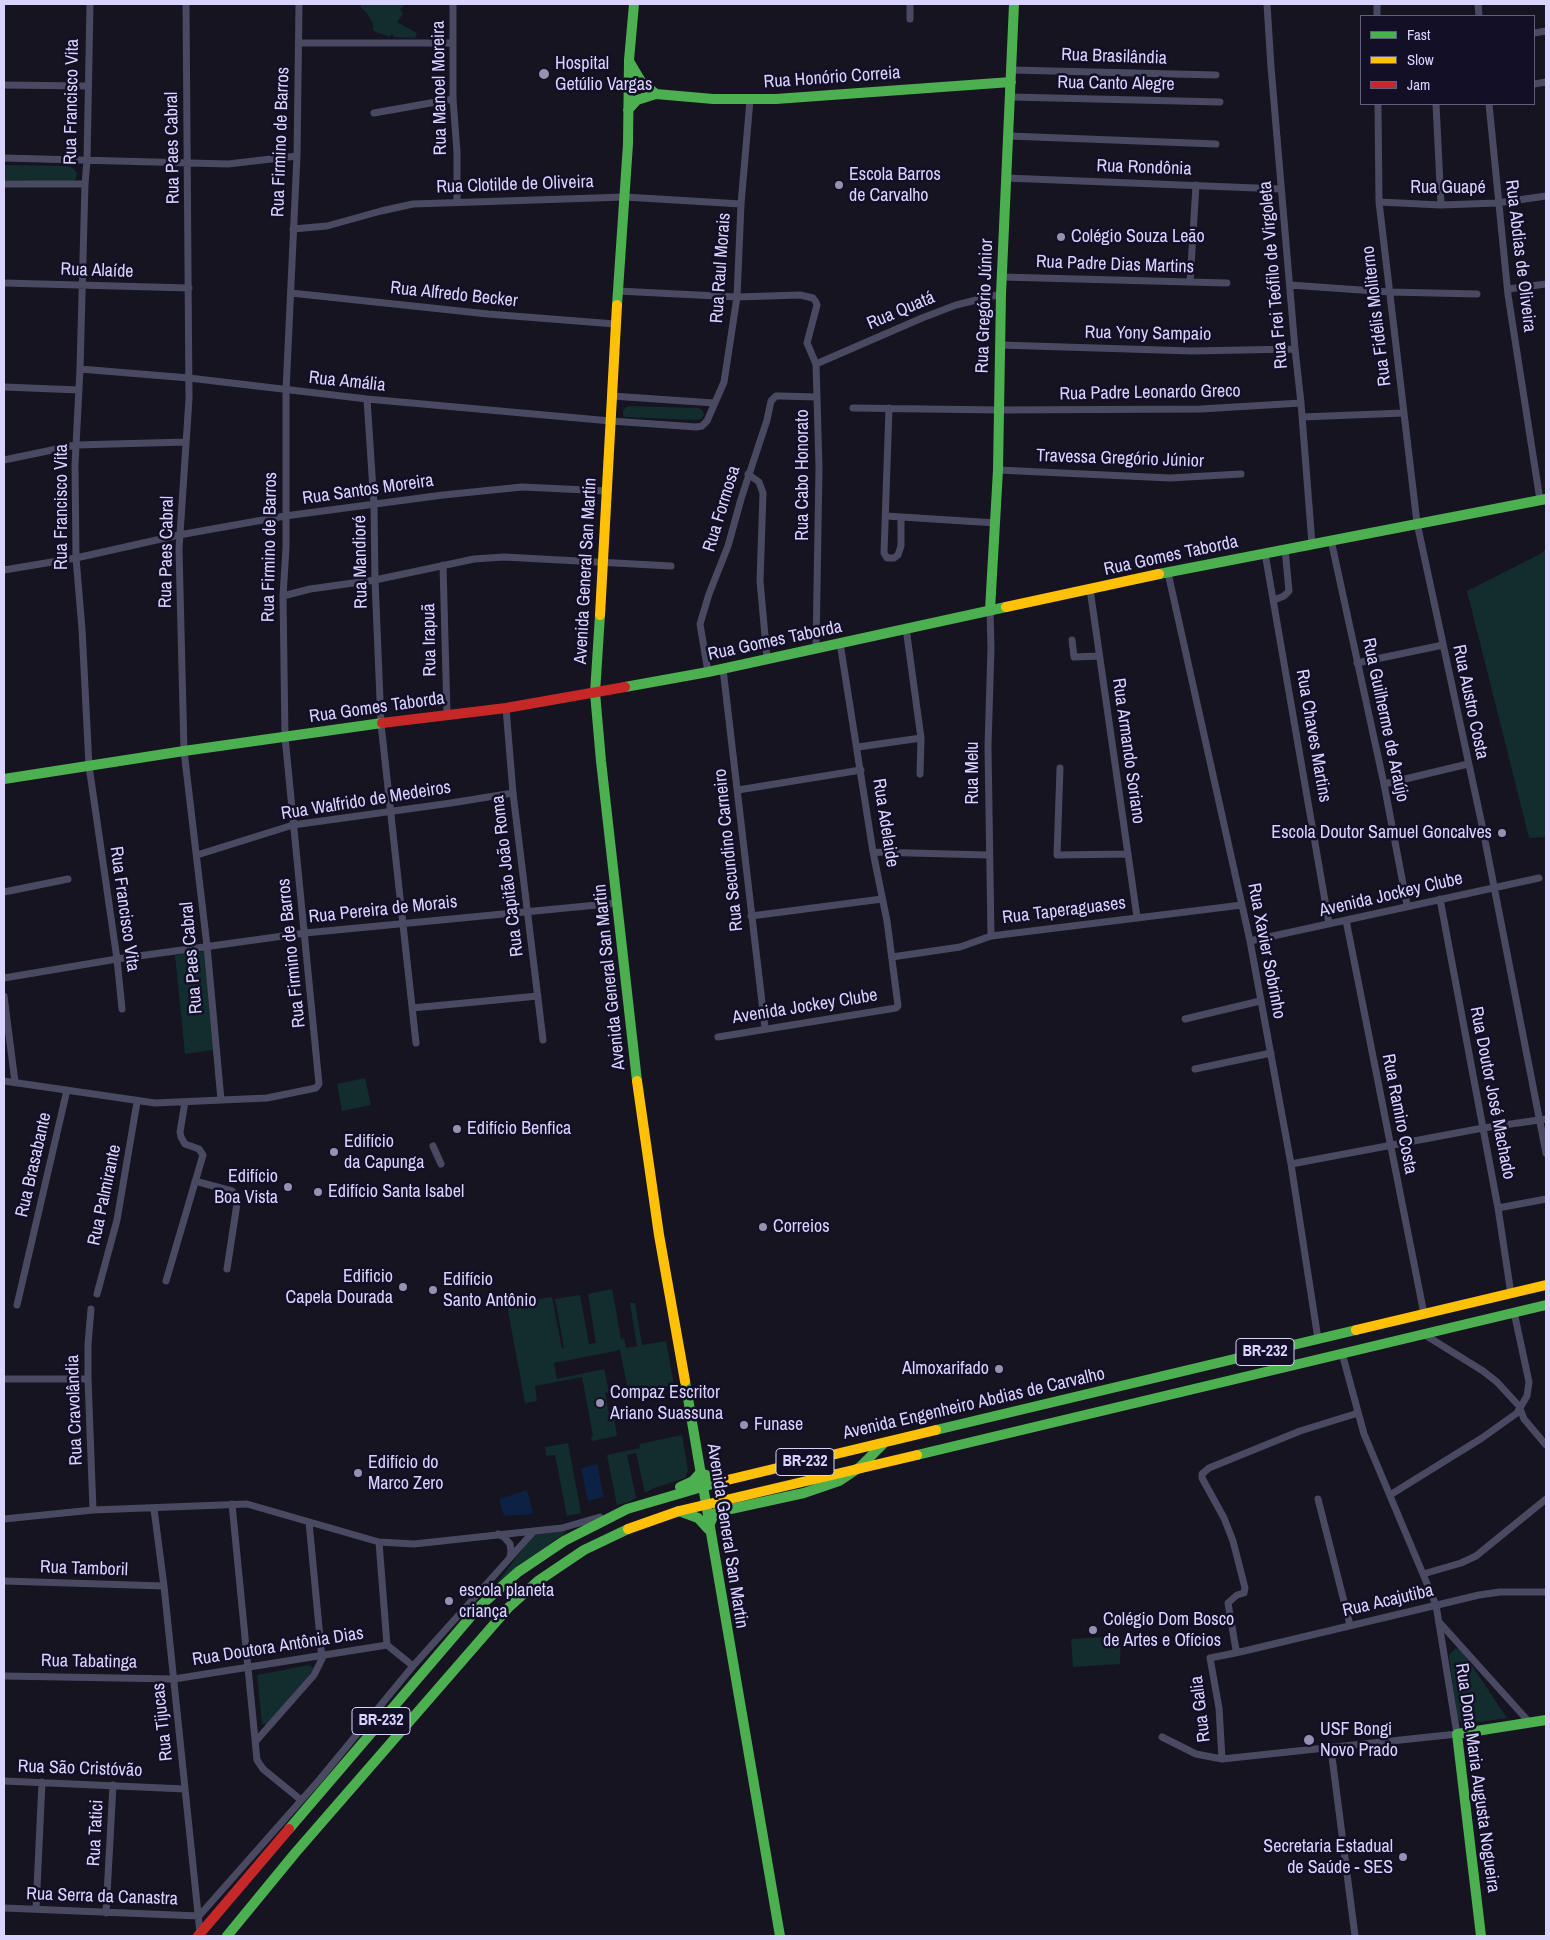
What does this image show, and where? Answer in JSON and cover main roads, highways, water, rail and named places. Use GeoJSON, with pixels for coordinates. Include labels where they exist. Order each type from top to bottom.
{"type":"FeatureCollection","features":[{"type":"Feature","properties":{"kind":"main road","name":"Avenida General San Martin"},"geometry":{"type":"LineString","coordinates":[[634,4],[629,60],[626,196],[615,324],[608,491],[595,693],[637,1083],[658,1226],[706,1504],[708,1528],[780,1936]]}},
{"type":"Feature","properties":{"kind":"main road","name":"Rua Gregório Júnior"},"geometry":{"type":"LineString","coordinates":[[990,610],[996,523],[1001,294],[1014,4]]}},
{"type":"Feature","properties":{"kind":"main road"},"geometry":{"type":"LineString","coordinates":[[629,60],[636,76],[649,90],[656,94]]}},
{"type":"Feature","properties":{"kind":"main road","name":"Rua Honório Correia"},"geometry":{"type":"LineString","coordinates":[[628,110],[637,100],[656,94],[750,100],[1011,82]]}},
{"type":"Feature","properties":{"kind":"main road","name":"Rua Gomes Taborda"},"geometry":{"type":"LineString","coordinates":[[4,779],[184,751],[447,714],[506,708],[595,693],[723,669],[1206,564],[1543,499]]}},
{"type":"Feature","properties":{"kind":"main road","name":"Avenida Engenheiro Abdias de Carvalho"},"geometry":{"type":"LineString","coordinates":[[200,1935],[479,1608],[518,1572],[564,1541],[627,1509],[703,1486],[1546,1285]]}},
{"type":"Feature","properties":{"kind":"main road","name":"Avenida Engenheiro Abdias de Carvalho"},"geometry":{"type":"LineString","coordinates":[[226,1936],[509,1607],[538,1581],[584,1550],[631,1528],[679,1511],[706,1504],[1546,1305]]}},
{"type":"Feature","properties":{"kind":"main road"},"geometry":{"type":"LineString","coordinates":[[717,1512],[823,1487],[839,1481],[860,1467],[885,1442]]}},
{"type":"Feature","properties":{"kind":"main road"},"geometry":{"type":"LineString","coordinates":[[584,1550],[607,1524],[640,1504],[686,1485],[700,1473],[725,1481]]}},
{"type":"Feature","properties":{"kind":"main road"},"geometry":{"type":"LineString","coordinates":[[676,1494],[686,1485]]}},
{"type":"Feature","properties":{"kind":"main road"},"geometry":{"type":"LineString","coordinates":[[679,1511],[698,1518],[708,1528],[717,1512],[734,1497]]}},
{"type":"Feature","properties":{"kind":"main road"},"geometry":{"type":"LineString","coordinates":[[569,1527],[581,1532],[585,1538],[584,1550]]}},
{"type":"Feature","properties":{"kind":"main road","name":"Rua Dona Maria Augusta Nogueira"},"geometry":{"type":"LineString","coordinates":[[1481,1936],[1457,1734],[1546,1720]]}},
{"type":"Feature","properties":{"kind":"water"},"geometry":{"type":"Polygon","coordinates":[[[597,1464],[604,1497],[588,1501],[581,1468],[597,1464]]]}},
{"type":"Feature","properties":{"kind":"water"},"geometry":{"type":"Polygon","coordinates":[[[527,1490],[533,1514],[504,1516],[499,1499],[527,1490]]]}},
{"type":"Feature","properties":{"kind":"place","name":"Hospital Getúlio Vargas"},"geometry":{"type":"Point","coordinates":[544,74]}},
{"type":"Feature","properties":{"kind":"place","name":"Escola Barros de Carvalho"},"geometry":{"type":"Point","coordinates":[839,185]}},
{"type":"Feature","properties":{"kind":"place","name":"Colégio Souza Leão"},"geometry":{"type":"Point","coordinates":[1061,237]}},
{"type":"Feature","properties":{"kind":"place","name":"Escola Doutor Samuel Goncalves"},"geometry":{"type":"Point","coordinates":[1502,833]}},
{"type":"Feature","properties":{"kind":"place","name":"Edifício Benfica"},"geometry":{"type":"Point","coordinates":[457,1129]}},
{"type":"Feature","properties":{"kind":"place","name":"Edifício da Capunga"},"geometry":{"type":"Point","coordinates":[334,1152]}},
{"type":"Feature","properties":{"kind":"place","name":"Edifício Boa Vista"},"geometry":{"type":"Point","coordinates":[288,1187]}},
{"type":"Feature","properties":{"kind":"place","name":"Edifício Santa Isabel"},"geometry":{"type":"Point","coordinates":[318,1192]}},
{"type":"Feature","properties":{"kind":"place","name":"Correios"},"geometry":{"type":"Point","coordinates":[763,1227]}},
{"type":"Feature","properties":{"kind":"place","name":"Edificio Capela Dourada"},"geometry":{"type":"Point","coordinates":[403,1287]}},
{"type":"Feature","properties":{"kind":"place","name":"Edifício Santo Antônio"},"geometry":{"type":"Point","coordinates":[433,1290]}},
{"type":"Feature","properties":{"kind":"place","name":"Almoxarifado"},"geometry":{"type":"Point","coordinates":[999,1369]}},
{"type":"Feature","properties":{"kind":"place","name":"Compaz Escritor Ariano Suassuna"},"geometry":{"type":"Point","coordinates":[600,1403]}},
{"type":"Feature","properties":{"kind":"place","name":"Funase"},"geometry":{"type":"Point","coordinates":[744,1425]}},
{"type":"Feature","properties":{"kind":"place","name":"Edifício do Marco Zero"},"geometry":{"type":"Point","coordinates":[358,1473]}},
{"type":"Feature","properties":{"kind":"place","name":"escola planeta criança"},"geometry":{"type":"Point","coordinates":[449,1601]}},
{"type":"Feature","properties":{"kind":"place","name":"Colégio Dom Bosco de Artes e Ofícios"},"geometry":{"type":"Point","coordinates":[1093,1630]}},
{"type":"Feature","properties":{"kind":"place","name":"USF Bongi Novo Prado"},"geometry":{"type":"Point","coordinates":[1309,1740]}},
{"type":"Feature","properties":{"kind":"place","name":"Secretaria Estadual de Saúde - SES"},"geometry":{"type":"Point","coordinates":[1403,1857]}}]}
